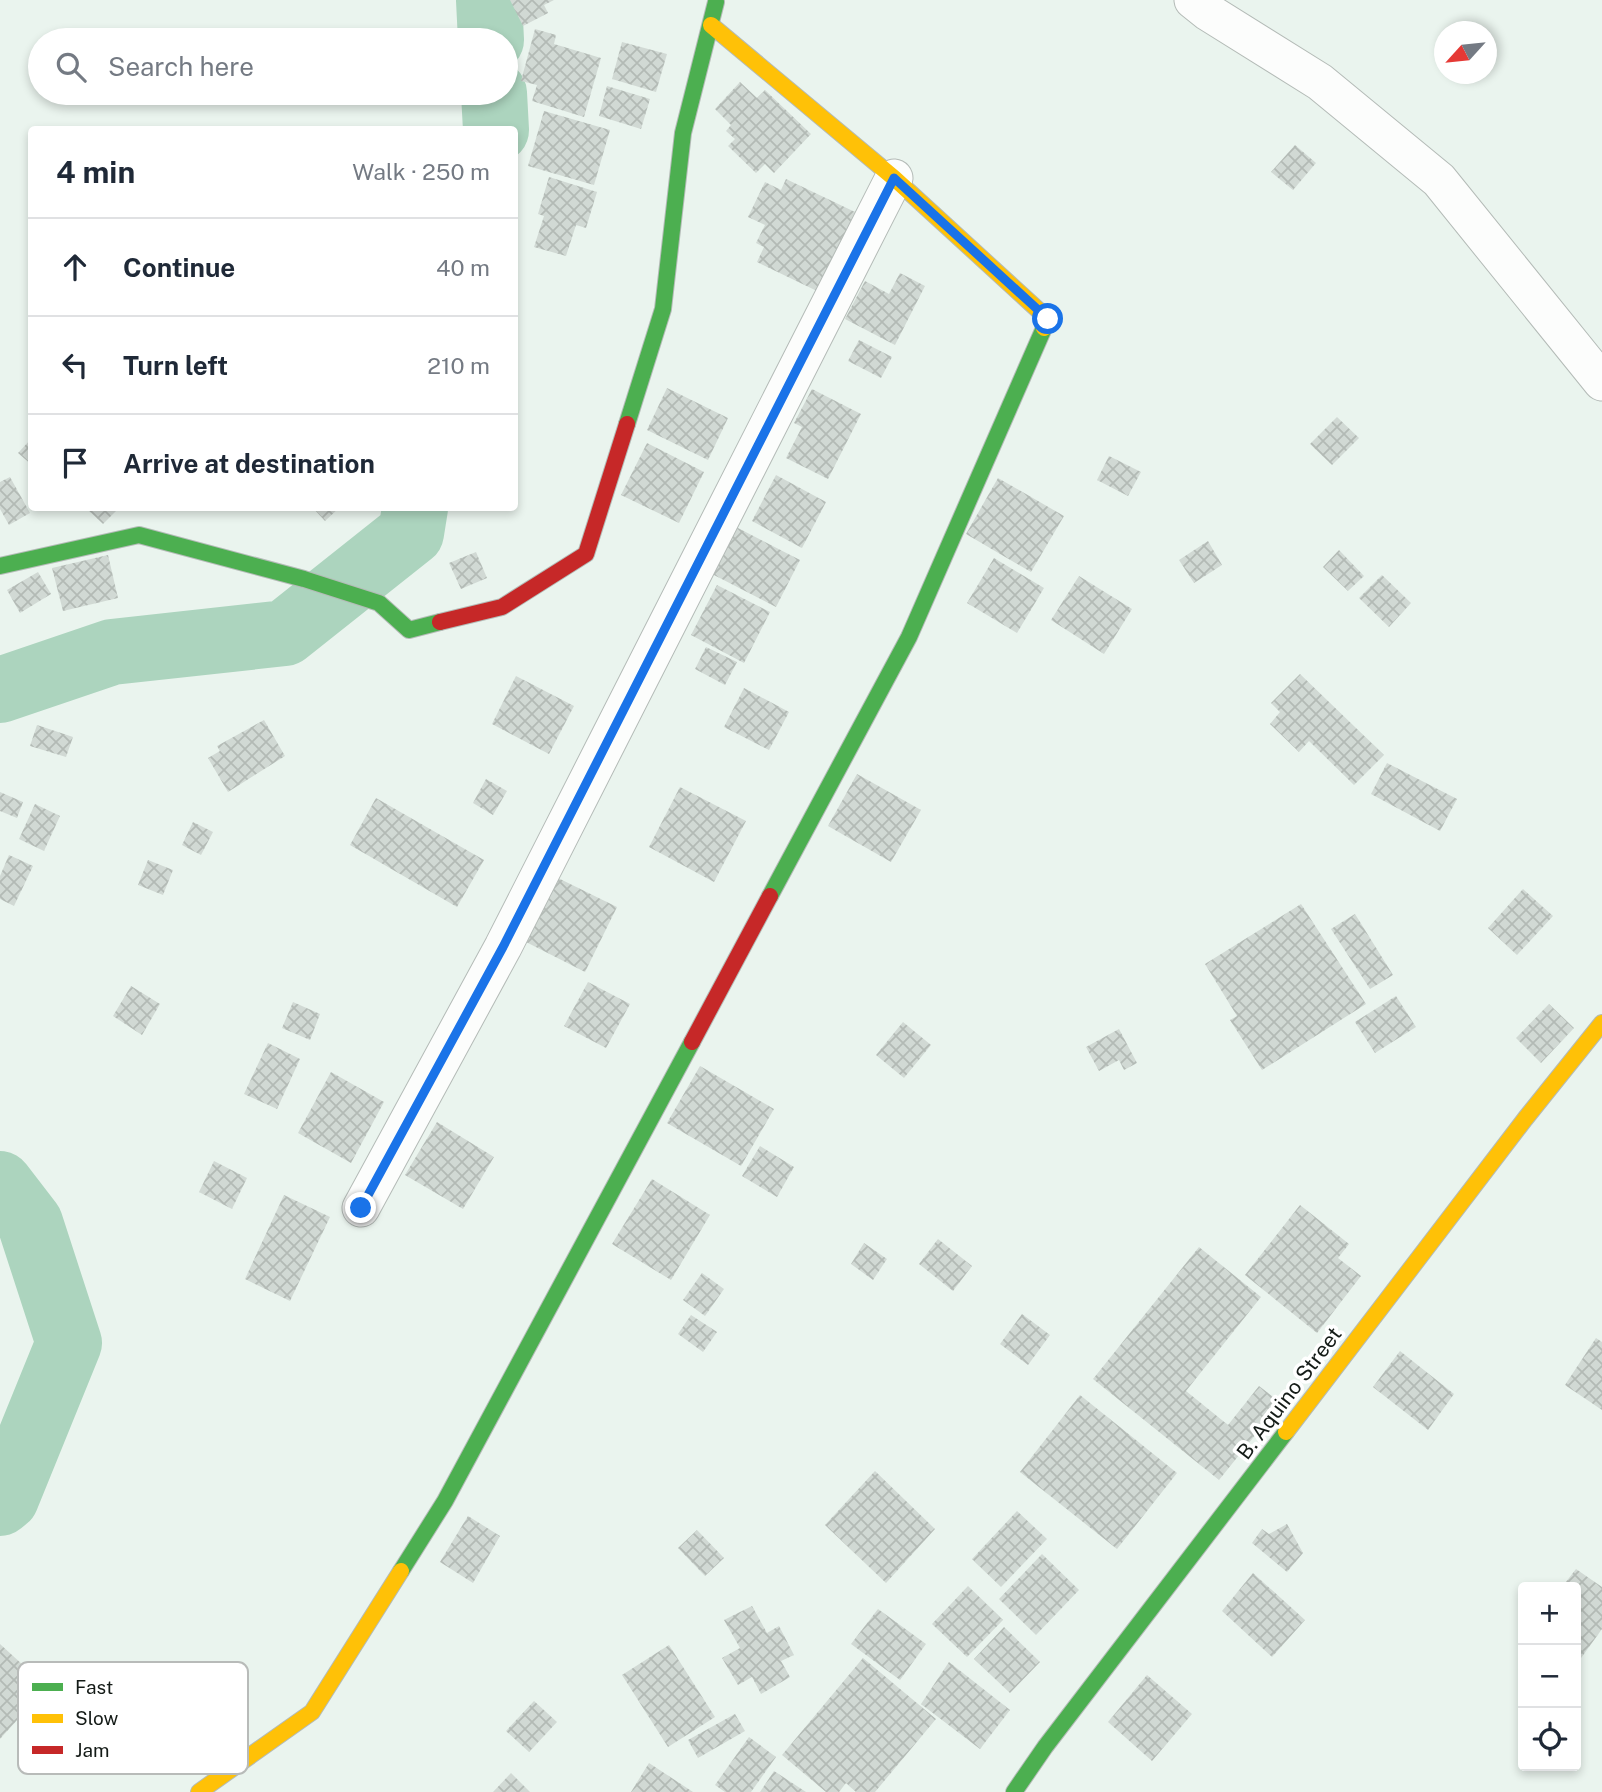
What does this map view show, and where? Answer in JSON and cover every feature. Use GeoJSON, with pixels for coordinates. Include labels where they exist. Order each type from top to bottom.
{"type":"FeatureCollection","features":[{"type":"Feature","properties":{"kind":"street"},"geometry":{"type":"LineString","coordinates":[[0,566],[139,535],[304,579],[379,603],[409,630],[502,607],[586,554],[663,309],[683,133],[716,0]]}},
{"type":"Feature","properties":{"kind":"street"},"geometry":{"type":"LineString","coordinates":[[1193,0],[1320,82],[1439,180],[1602,382]]}},
{"type":"Feature","properties":{"kind":"street"},"geometry":{"type":"LineString","coordinates":[[248,1757],[312,1712],[446,1501],[909,637],[1048,319],[894,178],[711,25]]}},
{"type":"Feature","properties":{"kind":"street"},"geometry":{"type":"LineString","coordinates":[[361,1208],[503,947],[894,178]]}},
{"type":"Feature","properties":{"kind":"street","name":"B. Aquino Street"},"geometry":{"type":"LineString","coordinates":[[1014,1792],[1062,1725],[1525,1119],[1602,1023]]}},
{"type":"Feature","properties":{"kind":"street"},"geometry":{"type":"LineString","coordinates":[[199,1792],[224,1774]]}},
{"type":"Feature","properties":{"kind":"building"},"geometry":{"type":"Polygon","coordinates":[[[510,0],[554,0],[544,5],[548,13],[523,26],[510,0]]]}},
{"type":"Feature","properties":{"kind":"building"},"geometry":{"type":"Polygon","coordinates":[[[535,29],[556,35],[554,44],[601,58],[584,117],[532,101],[537,85],[521,81],[535,29]]]}},
{"type":"Feature","properties":{"kind":"building"},"geometry":{"type":"Polygon","coordinates":[[[622,42],[667,54],[656,92],[612,79],[622,42]]]}},
{"type":"Feature","properties":{"kind":"building"},"geometry":{"type":"Polygon","coordinates":[[[740,82],[757,98],[765,90],[811,134],[774,173],[765,164],[756,173],[728,146],[735,139],[726,131],[731,125],[715,109],[740,82]]]}},
{"type":"Feature","properties":{"kind":"building"},"geometry":{"type":"Polygon","coordinates":[[[607,86],[650,99],[641,129],[599,116],[607,86]]]}},
{"type":"Feature","properties":{"kind":"building"},"geometry":{"type":"Polygon","coordinates":[[[544,111],[610,130],[594,185],[528,166],[544,111]]]}},
{"type":"Feature","properties":{"kind":"building"},"geometry":{"type":"Polygon","coordinates":[[[1295,145],[1316,163],[1293,190],[1271,172],[1295,145]]]}},
{"type":"Feature","properties":{"kind":"building"},"geometry":{"type":"Polygon","coordinates":[[[549,177],[597,192],[586,228],[576,225],[566,256],[534,247],[544,216],[538,214],[549,177]]]}},
{"type":"Feature","properties":{"kind":"building"},"geometry":{"type":"Polygon","coordinates":[[[786,179],[855,212],[817,291],[757,262],[764,247],[756,243],[765,225],[748,217],[765,182],[781,190],[786,179]]]}},
{"type":"Feature","properties":{"kind":"building"},"geometry":{"type":"Polygon","coordinates":[[[900,273],[925,286],[895,345],[845,319],[865,281],[889,294],[900,273]]]}},
{"type":"Feature","properties":{"kind":"building"},"geometry":{"type":"Polygon","coordinates":[[[859,340],[892,357],[881,378],[848,361],[859,340]]]}},
{"type":"Feature","properties":{"kind":"building"},"geometry":{"type":"Polygon","coordinates":[[[667,388],[728,418],[708,460],[647,430],[667,388]]]}},
{"type":"Feature","properties":{"kind":"building"},"geometry":{"type":"Polygon","coordinates":[[[812,389],[861,414],[828,479],[786,458],[802,427],[794,423],[812,389]]]}},
{"type":"Feature","properties":{"kind":"building"},"geometry":{"type":"Polygon","coordinates":[[[1337,417],[1359,438],[1332,465],[1310,444],[1337,417]]]}},
{"type":"Feature","properties":{"kind":"building"},"geometry":{"type":"Polygon","coordinates":[[[28,442],[28,462],[18,453],[28,442]]]}},
{"type":"Feature","properties":{"kind":"building"},"geometry":{"type":"Polygon","coordinates":[[[647,443],[704,472],[679,523],[621,495],[647,443]]]}},
{"type":"Feature","properties":{"kind":"building"},"geometry":{"type":"Polygon","coordinates":[[[1109,456],[1141,472],[1128,496],[1097,480],[1109,456]]]}},
{"type":"Feature","properties":{"kind":"building"},"geometry":{"type":"Polygon","coordinates":[[[776,475],[826,502],[802,548],[752,521],[776,475]]]}},
{"type":"Feature","properties":{"kind":"building"},"geometry":{"type":"Polygon","coordinates":[[[10,477],[30,513],[9,525],[0,509],[0,482],[10,477]]]}},
{"type":"Feature","properties":{"kind":"building"},"geometry":{"type":"Polygon","coordinates":[[[998,478],[1064,516],[1031,572],[966,534],[998,478]]]}},
{"type":"Feature","properties":{"kind":"building"},"geometry":{"type":"Polygon","coordinates":[[[89,511],[116,511],[103,524],[89,511]]]}},
{"type":"Feature","properties":{"kind":"building"},"geometry":{"type":"Polygon","coordinates":[[[316,511],[336,511],[325,521],[316,511]]]}},
{"type":"Feature","properties":{"kind":"building"},"geometry":{"type":"Polygon","coordinates":[[[736,527],[800,560],[776,607],[712,574],[736,527]]]}},
{"type":"Feature","properties":{"kind":"building"},"geometry":{"type":"Polygon","coordinates":[[[1208,541],[1222,565],[1194,583],[1179,560],[1208,541]]]}},
{"type":"Feature","properties":{"kind":"building"},"geometry":{"type":"Polygon","coordinates":[[[1339,550],[1364,576],[1348,591],[1323,567],[1339,550]]]}},
{"type":"Feature","properties":{"kind":"building"},"geometry":{"type":"Polygon","coordinates":[[[476,552],[487,578],[461,589],[449,563],[476,552]]]}},
{"type":"Feature","properties":{"kind":"building"},"geometry":{"type":"Polygon","coordinates":[[[108,555],[118,598],[63,611],[52,568],[108,555]]]}},
{"type":"Feature","properties":{"kind":"building"},"geometry":{"type":"Polygon","coordinates":[[[994,558],[1044,588],[1017,633],[967,603],[994,558]]]}},
{"type":"Feature","properties":{"kind":"building"},"geometry":{"type":"Polygon","coordinates":[[[38,572],[51,594],[20,613],[7,590],[38,572]]]}},
{"type":"Feature","properties":{"kind":"building"},"geometry":{"type":"Polygon","coordinates":[[[1382,575],[1411,603],[1389,627],[1359,598],[1382,575]]]}},
{"type":"Feature","properties":{"kind":"building"},"geometry":{"type":"Polygon","coordinates":[[[1079,576],[1132,609],[1104,654],[1051,620],[1079,576]]]}},
{"type":"Feature","properties":{"kind":"building"},"geometry":{"type":"Polygon","coordinates":[[[717,585],[770,612],[744,663],[691,635],[717,585]]]}},
{"type":"Feature","properties":{"kind":"building"},"geometry":{"type":"Polygon","coordinates":[[[706,647],[737,662],[725,685],[695,669],[706,647]]]}},
{"type":"Feature","properties":{"kind":"building"},"geometry":{"type":"Polygon","coordinates":[[[1300,674],[1384,755],[1354,785],[1309,741],[1299,752],[1270,724],[1280,712],[1271,703],[1300,674]]]}},
{"type":"Feature","properties":{"kind":"building"},"geometry":{"type":"Polygon","coordinates":[[[516,676],[574,706],[549,754],[492,724],[516,676]]]}},
{"type":"Feature","properties":{"kind":"building"},"geometry":{"type":"Polygon","coordinates":[[[744,688],[789,712],[769,750],[724,727],[744,688]]]}},
{"type":"Feature","properties":{"kind":"building"},"geometry":{"type":"Polygon","coordinates":[[[264,720],[285,756],[228,792],[208,758],[220,751],[217,746],[264,720]]]}},
{"type":"Feature","properties":{"kind":"building"},"geometry":{"type":"Polygon","coordinates":[[[37,725],[73,737],[66,757],[30,746],[37,725]]]}},
{"type":"Feature","properties":{"kind":"building"},"geometry":{"type":"Polygon","coordinates":[[[1387,763],[1457,799],[1440,831],[1371,794],[1387,763]]]}},
{"type":"Feature","properties":{"kind":"building"},"geometry":{"type":"Polygon","coordinates":[[[857,774],[921,810],[891,862],[828,826],[857,774]]]}},
{"type":"Feature","properties":{"kind":"building"},"geometry":{"type":"Polygon","coordinates":[[[486,779],[507,791],[493,815],[473,803],[486,779]]]}},
{"type":"Feature","properties":{"kind":"building"},"geometry":{"type":"Polygon","coordinates":[[[680,787],[746,821],[714,882],[649,847],[680,787]]]}},
{"type":"Feature","properties":{"kind":"building"},"geometry":{"type":"Polygon","coordinates":[[[0,792],[23,802],[17,818],[0,811],[0,792]]]}},
{"type":"Feature","properties":{"kind":"building"},"geometry":{"type":"Polygon","coordinates":[[[376,798],[484,860],[457,907],[350,845],[376,798]]]}},
{"type":"Feature","properties":{"kind":"building"},"geometry":{"type":"Polygon","coordinates":[[[35,804],[60,816],[44,851],[19,839],[35,804]]]}},
{"type":"Feature","properties":{"kind":"building"},"geometry":{"type":"Polygon","coordinates":[[[193,822],[213,832],[201,855],[182,845],[193,822]]]}},
{"type":"Feature","properties":{"kind":"building"},"geometry":{"type":"Polygon","coordinates":[[[9,855],[33,866],[14,906],[0,899],[0,876],[9,855]]]}},
{"type":"Feature","properties":{"kind":"building"},"geometry":{"type":"Polygon","coordinates":[[[148,860],[173,870],[163,895],[138,885],[148,860]]]}},
{"type":"Feature","properties":{"kind":"building"},"geometry":{"type":"Polygon","coordinates":[[[558,878],[617,907],[585,972],[526,942],[558,878]]]}},
{"type":"Feature","properties":{"kind":"building"},"geometry":{"type":"Polygon","coordinates":[[[1523,889],[1553,916],[1517,955],[1488,928],[1523,889]]]}},
{"type":"Feature","properties":{"kind":"building"},"geometry":{"type":"Polygon","coordinates":[[[1301,904],[1366,1004],[1262,1070],[1230,1020],[1237,1016],[1205,964],[1301,904]]]}},
{"type":"Feature","properties":{"kind":"building"},"geometry":{"type":"Polygon","coordinates":[[[1355,914],[1393,975],[1370,989],[1331,929],[1355,914]]]}},
{"type":"Feature","properties":{"kind":"building"},"geometry":{"type":"Polygon","coordinates":[[[588,982],[630,1004],[606,1048],[564,1026],[588,982]]]}},
{"type":"Feature","properties":{"kind":"building"},"geometry":{"type":"Polygon","coordinates":[[[131,986],[160,1004],[142,1035],[113,1016],[131,986]]]}},
{"type":"Feature","properties":{"kind":"building"},"geometry":{"type":"Polygon","coordinates":[[[1396,996],[1416,1027],[1375,1053],[1355,1022],[1396,996]]]}},
{"type":"Feature","properties":{"kind":"building"},"geometry":{"type":"Polygon","coordinates":[[[293,1002],[320,1014],[310,1040],[282,1028],[293,1002]]]}},
{"type":"Feature","properties":{"kind":"building"},"geometry":{"type":"Polygon","coordinates":[[[1549,1004],[1574,1028],[1541,1063],[1516,1038],[1549,1004]]]}},
{"type":"Feature","properties":{"kind":"building"},"geometry":{"type":"Polygon","coordinates":[[[903,1022],[931,1045],[904,1078],[876,1055],[903,1022]]]}},
{"type":"Feature","properties":{"kind":"building"},"geometry":{"type":"Polygon","coordinates":[[[1119,1029],[1137,1063],[1124,1070],[1119,1060],[1099,1071],[1086,1047],[1119,1029]]]}},
{"type":"Feature","properties":{"kind":"building"},"geometry":{"type":"Polygon","coordinates":[[[268,1043],[300,1059],[277,1109],[244,1094],[268,1043]]]}},
{"type":"Feature","properties":{"kind":"building"},"geometry":{"type":"Polygon","coordinates":[[[700,1066],[774,1109],[741,1166],[667,1123],[700,1066]]]}},
{"type":"Feature","properties":{"kind":"building"},"geometry":{"type":"Polygon","coordinates":[[[331,1072],[384,1102],[351,1163],[298,1133],[331,1072]]]}},
{"type":"Feature","properties":{"kind":"building"},"geometry":{"type":"Polygon","coordinates":[[[437,1122],[494,1157],[463,1209],[405,1175],[437,1122]]]}},
{"type":"Feature","properties":{"kind":"building"},"geometry":{"type":"Polygon","coordinates":[[[760,1146],[794,1167],[777,1197],[742,1176],[760,1146]]]}},
{"type":"Feature","properties":{"kind":"building"},"geometry":{"type":"Polygon","coordinates":[[[214,1161],[247,1178],[232,1209],[199,1192],[214,1161]]]}},
{"type":"Feature","properties":{"kind":"building"},"geometry":{"type":"Polygon","coordinates":[[[652,1179],[710,1215],[671,1280],[612,1244],[652,1179]]]}},
{"type":"Feature","properties":{"kind":"building"},"geometry":{"type":"Polygon","coordinates":[[[284,1195],[330,1217],[290,1301],[245,1279],[284,1195]]]}},
{"type":"Feature","properties":{"kind":"building"},"geometry":{"type":"Polygon","coordinates":[[[1300,1205],[1349,1244],[1338,1258],[1361,1276],[1317,1333],[1245,1275],[1300,1205]]]}},
{"type":"Feature","properties":{"kind":"building"},"geometry":{"type":"Polygon","coordinates":[[[938,1239],[972,1266],[953,1291],[919,1264],[938,1239]]]}},
{"type":"Feature","properties":{"kind":"building"},"geometry":{"type":"Polygon","coordinates":[[[864,1243],[887,1259],[873,1280],[851,1264],[864,1243]]]}},
{"type":"Feature","properties":{"kind":"building"},"geometry":{"type":"Polygon","coordinates":[[[1199,1247],[1261,1297],[1186,1391],[1228,1425],[1259,1386],[1281,1403],[1219,1480],[1093,1379],[1199,1247]]]}},
{"type":"Feature","properties":{"kind":"building"},"geometry":{"type":"Polygon","coordinates":[[[702,1273],[724,1289],[705,1316],[683,1300],[702,1273]]]}},
{"type":"Feature","properties":{"kind":"building"},"geometry":{"type":"Polygon","coordinates":[[[1022,1314],[1050,1335],[1028,1365],[1000,1344],[1022,1314]]]}},
{"type":"Feature","properties":{"kind":"building"},"geometry":{"type":"Polygon","coordinates":[[[691,1315],[717,1332],[703,1352],[678,1334],[691,1315]]]}},
{"type":"Feature","properties":{"kind":"building"},"geometry":{"type":"Polygon","coordinates":[[[1596,1338],[1602,1342],[1602,1410],[1565,1385],[1596,1338]]]}},
{"type":"Feature","properties":{"kind":"building"},"geometry":{"type":"Polygon","coordinates":[[[1400,1351],[1454,1394],[1428,1430],[1373,1387],[1400,1351]]]}},
{"type":"Feature","properties":{"kind":"building"},"geometry":{"type":"Polygon","coordinates":[[[1080,1395],[1177,1473],[1117,1549],[1020,1472],[1080,1395]]]}},
{"type":"Feature","properties":{"kind":"building"},"geometry":{"type":"Polygon","coordinates":[[[875,1471],[935,1529],[886,1583],[825,1525],[875,1471]]]}},
{"type":"Feature","properties":{"kind":"building"},"geometry":{"type":"Polygon","coordinates":[[[1017,1511],[1047,1539],[1001,1587],[972,1559],[1017,1511]]]}},
{"type":"Feature","properties":{"kind":"building"},"geometry":{"type":"Polygon","coordinates":[[[468,1516],[500,1536],[473,1583],[440,1562],[468,1516]]]}},
{"type":"Feature","properties":{"kind":"building"},"geometry":{"type":"Polygon","coordinates":[[[1287,1524],[1303,1553],[1287,1572],[1252,1543],[1262,1529],[1269,1534],[1287,1524]]]}},
{"type":"Feature","properties":{"kind":"building"},"geometry":{"type":"Polygon","coordinates":[[[697,1530],[724,1558],[705,1576],[678,1548],[697,1530]]]}},
{"type":"Feature","properties":{"kind":"building"},"geometry":{"type":"Polygon","coordinates":[[[1042,1554],[1079,1590],[1036,1635],[999,1599],[1042,1554]]]}},
{"type":"Feature","properties":{"kind":"building"},"geometry":{"type":"Polygon","coordinates":[[[1576,1569],[1602,1587],[1602,1629],[1581,1658],[1581,1582],[1566,1582],[1576,1569]]]}},
{"type":"Feature","properties":{"kind":"building"},"geometry":{"type":"Polygon","coordinates":[[[1253,1573],[1305,1620],[1272,1657],[1222,1611],[1253,1573]]]}},
{"type":"Feature","properties":{"kind":"building"},"geometry":{"type":"Polygon","coordinates":[[[968,1586],[1003,1620],[967,1657],[932,1624],[968,1586]]]}},
{"type":"Feature","properties":{"kind":"building"},"geometry":{"type":"Polygon","coordinates":[[[752,1606],[767,1633],[779,1626],[794,1655],[781,1661],[790,1677],[761,1694],[752,1677],[738,1685],[722,1658],[740,1648],[724,1620],[752,1606]]]}},
{"type":"Feature","properties":{"kind":"building"},"geometry":{"type":"Polygon","coordinates":[[[878,1609],[926,1644],[900,1680],[851,1644],[878,1609]]]}},
{"type":"Feature","properties":{"kind":"building"},"geometry":{"type":"Polygon","coordinates":[[[1004,1627],[1040,1662],[1010,1693],[974,1659],[1004,1627]]]}},
{"type":"Feature","properties":{"kind":"building"},"geometry":{"type":"Polygon","coordinates":[[[0,1644],[20,1662],[18,1719],[0,1739],[0,1644]]]}},
{"type":"Feature","properties":{"kind":"building"},"geometry":{"type":"Polygon","coordinates":[[[669,1645],[715,1717],[668,1747],[622,1675],[669,1645]]]}},
{"type":"Feature","properties":{"kind":"building"},"geometry":{"type":"Polygon","coordinates":[[[863,1658],[936,1719],[875,1792],[856,1792],[846,1783],[839,1792],[826,1792],[782,1755],[863,1658]]]}},
{"type":"Feature","properties":{"kind":"building"},"geometry":{"type":"Polygon","coordinates":[[[949,1662],[1010,1710],[980,1749],[921,1704],[949,1662]]]}},
{"type":"Feature","properties":{"kind":"building"},"geometry":{"type":"Polygon","coordinates":[[[1147,1675],[1192,1714],[1152,1761],[1108,1722],[1147,1675]]]}},
{"type":"Feature","properties":{"kind":"building"},"geometry":{"type":"Polygon","coordinates":[[[534,1701],[557,1722],[529,1752],[506,1731],[534,1701]]]}},
{"type":"Feature","properties":{"kind":"building"},"geometry":{"type":"Polygon","coordinates":[[[735,1714],[745,1731],[698,1758],[688,1740],[735,1714]]]}},
{"type":"Feature","properties":{"kind":"building"},"geometry":{"type":"Polygon","coordinates":[[[749,1737],[776,1757],[751,1792],[725,1792],[715,1785],[749,1737]]]}},
{"type":"Feature","properties":{"kind":"building"},"geometry":{"type":"Polygon","coordinates":[[[649,1763],[693,1792],[631,1792],[649,1763]]]}},
{"type":"Feature","properties":{"kind":"building"},"geometry":{"type":"Polygon","coordinates":[[[774,1771],[806,1792],[760,1792],[774,1771]]]}},
{"type":"Feature","properties":{"kind":"building"},"geometry":{"type":"Polygon","coordinates":[[[511,1773],[530,1792],[493,1792],[511,1773]]]}},
{"type":"Feature","properties":{"kind":"waterway"},"geometry":{"type":"LineString","coordinates":[[489,0],[490,28]]}},
{"type":"Feature","properties":{"kind":"waterway"},"geometry":{"type":"LineString","coordinates":[[495,105],[496,126]]}},
{"type":"Feature","properties":{"kind":"waterway"},"geometry":{"type":"LineString","coordinates":[[0,690],[112,652],[285,633],[411,533],[415,511]]}},
{"type":"Feature","properties":{"kind":"waterway"},"geometry":{"type":"LineString","coordinates":[[0,1184],[30,1223],[69,1343],[6,1498],[0,1503]]}},
{"type":"Feature","properties":{"kind":"traffic: fast"},"geometry":{"type":"LineString","coordinates":[[627,424],[663,309],[683,133],[716,2]]}},
{"type":"Feature","properties":{"kind":"traffic: fast"},"geometry":{"type":"LineString","coordinates":[[770,896],[909,637],[1044,328]]}},
{"type":"Feature","properties":{"kind":"traffic: fast"},"geometry":{"type":"LineString","coordinates":[[0,566],[139,535],[304,579],[379,603],[409,630],[440,622]]}},
{"type":"Feature","properties":{"kind":"traffic: fast"},"geometry":{"type":"LineString","coordinates":[[401,1571],[445,1501],[692,1042]]}},
{"type":"Feature","properties":{"kind":"traffic: fast"},"geometry":{"type":"LineString","coordinates":[[1014,1792],[1045,1747],[1286,1432]]}},
{"type":"Feature","properties":{"kind":"traffic: slow"},"geometry":{"type":"LineString","coordinates":[[711,25],[894,178],[1048,319],[1044,328]]}},
{"type":"Feature","properties":{"kind":"traffic: slow"},"geometry":{"type":"LineString","coordinates":[[1286,1432],[1525,1119],[1602,1023]]}},
{"type":"Feature","properties":{"kind":"traffic: slow"},"geometry":{"type":"LineString","coordinates":[[248,1757],[312,1712],[401,1571]]}},
{"type":"Feature","properties":{"kind":"traffic: slow"},"geometry":{"type":"LineString","coordinates":[[199,1792],[224,1774]]}},
{"type":"Feature","properties":{"kind":"traffic: jam"},"geometry":{"type":"LineString","coordinates":[[440,622],[502,607],[586,554],[627,424]]}},
{"type":"Feature","properties":{"kind":"traffic: jam"},"geometry":{"type":"LineString","coordinates":[[692,1042],[770,896]]}},
{"type":"Feature","properties":{"kind":"route"},"geometry":{"type":"LineString","coordinates":[[361,1208],[503,947],[894,178],[1048,319]]}}]}
